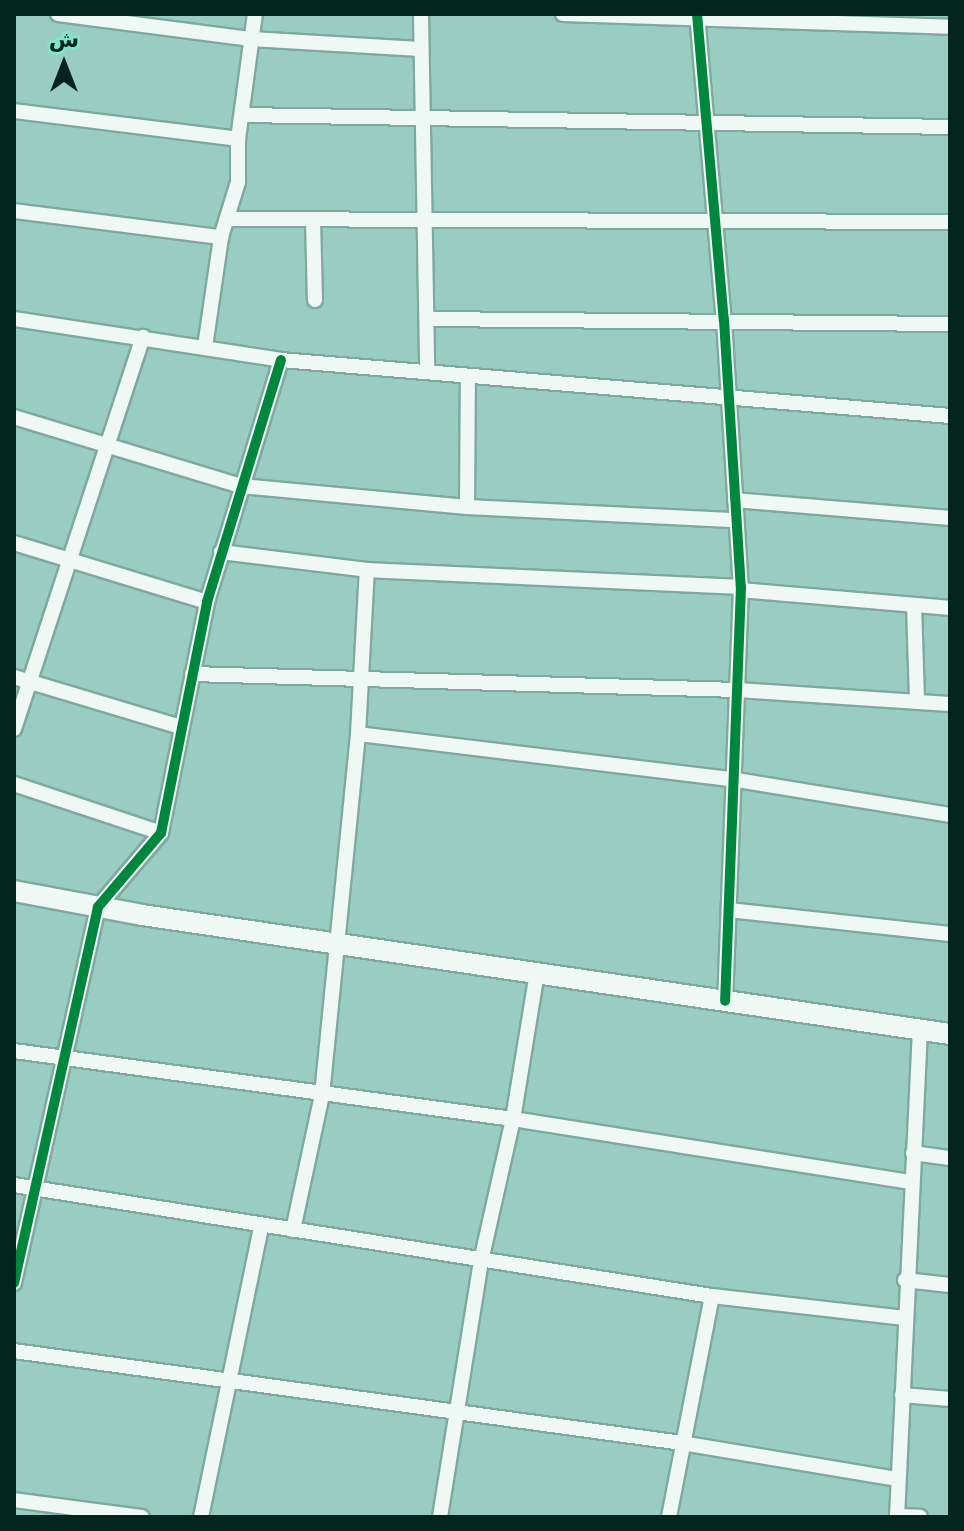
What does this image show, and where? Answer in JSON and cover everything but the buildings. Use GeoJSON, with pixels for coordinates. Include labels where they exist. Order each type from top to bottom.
{"type":"FeatureCollection","features":[{"type":"Feature","properties":{"kind":"street"},"geometry":{"type":"LineString","coordinates":[[58,14],[251,39],[420,49]]}},
{"type":"Feature","properties":{"kind":"street"},"geometry":{"type":"LineString","coordinates":[[205,347],[221,237],[238,182],[238,139],[255,14]]}},
{"type":"Feature","properties":{"kind":"street"},"geometry":{"type":"LineString","coordinates":[[421,14],[427,371]]}},
{"type":"Feature","properties":{"kind":"street"},"geometry":{"type":"LineString","coordinates":[[563,14],[697,14],[950,27]]}},
{"type":"Feature","properties":{"kind":"street"},"geometry":{"type":"LineString","coordinates":[[697,14],[724,320],[741,589],[737,780],[725,1001]]}},
{"type":"Feature","properties":{"kind":"street"},"geometry":{"type":"LineString","coordinates":[[14,111],[238,139]]}},
{"type":"Feature","properties":{"kind":"street"},"geometry":{"type":"LineString","coordinates":[[242,115],[950,127]]}},
{"type":"Feature","properties":{"kind":"street"},"geometry":{"type":"LineString","coordinates":[[14,211],[221,237]]}},
{"type":"Feature","properties":{"kind":"street"},"geometry":{"type":"LineString","coordinates":[[229,219],[950,222]]}},
{"type":"Feature","properties":{"kind":"street"},"geometry":{"type":"LineString","coordinates":[[313,220],[315,300]]}},
{"type":"Feature","properties":{"kind":"street"},"geometry":{"type":"LineString","coordinates":[[14,319],[281,360],[727,394],[950,416]]}},
{"type":"Feature","properties":{"kind":"street"},"geometry":{"type":"LineString","coordinates":[[427,319],[950,324]]}},
{"type":"Feature","properties":{"kind":"street"},"geometry":{"type":"LineString","coordinates":[[14,729],[143,337]]}},
{"type":"Feature","properties":{"kind":"street"},"geometry":{"type":"LineString","coordinates":[[14,1283],[98,907],[161,833],[207,602],[281,360]]}},
{"type":"Feature","properties":{"kind":"street"},"geometry":{"type":"LineString","coordinates":[[467,507],[468,376]]}},
{"type":"Feature","properties":{"kind":"street"},"geometry":{"type":"LineString","coordinates":[[14,417],[107,449],[241,486],[467,507],[736,520]]}},
{"type":"Feature","properties":{"kind":"street"},"geometry":{"type":"LineString","coordinates":[[735,500],[950,518]]}},
{"type":"Feature","properties":{"kind":"street"},"geometry":{"type":"LineString","coordinates":[[14,543],[70,563],[207,602]]}},
{"type":"Feature","properties":{"kind":"street"},"geometry":{"type":"LineString","coordinates":[[221,552],[367,570],[741,589],[950,608]]}},
{"type":"Feature","properties":{"kind":"street"},"geometry":{"type":"LineString","coordinates":[[293,1230],[322,1095],[333,943],[358,734],[367,570]]}},
{"type":"Feature","properties":{"kind":"street"},"geometry":{"type":"LineString","coordinates":[[914,605],[917,700]]}},
{"type":"Feature","properties":{"kind":"street"},"geometry":{"type":"LineString","coordinates":[[192,674],[737,690],[950,704]]}},
{"type":"Feature","properties":{"kind":"street"},"geometry":{"type":"LineString","coordinates":[[14,677],[181,727]]}},
{"type":"Feature","properties":{"kind":"street"},"geometry":{"type":"LineString","coordinates":[[358,734],[737,780],[950,815]]}},
{"type":"Feature","properties":{"kind":"street"},"geometry":{"type":"LineString","coordinates":[[14,784],[161,833]]}},
{"type":"Feature","properties":{"kind":"street"},"geometry":{"type":"LineString","coordinates":[[14,891],[333,943],[950,1034]]}},
{"type":"Feature","properties":{"kind":"street"},"geometry":{"type":"LineString","coordinates":[[729,910],[950,934]]}},
{"type":"Feature","properties":{"kind":"street"},"geometry":{"type":"LineString","coordinates":[[440,1517],[481,1261],[513,1119],[537,973]]}},
{"type":"Feature","properties":{"kind":"street"},"geometry":{"type":"LineString","coordinates":[[920,1029],[897,1479],[897,1517],[920,1517]]}},
{"type":"Feature","properties":{"kind":"street"},"geometry":{"type":"LineString","coordinates":[[14,1051],[64,1061],[513,1119],[911,1182]]}},
{"type":"Feature","properties":{"kind":"street"},"geometry":{"type":"LineString","coordinates":[[913,1153],[950,1158]]}},
{"type":"Feature","properties":{"kind":"street"},"geometry":{"type":"LineString","coordinates":[[14,1185],[712,1296],[905,1318]]}},
{"type":"Feature","properties":{"kind":"street"},"geometry":{"type":"LineString","coordinates":[[201,1517],[261,1226]]}},
{"type":"Feature","properties":{"kind":"street"},"geometry":{"type":"LineString","coordinates":[[905,1280],[950,1285]]}},
{"type":"Feature","properties":{"kind":"street"},"geometry":{"type":"LineString","coordinates":[[669,1517],[712,1296]]}},
{"type":"Feature","properties":{"kind":"street"},"geometry":{"type":"LineString","coordinates":[[14,1351],[458,1415],[682,1443],[897,1479]]}},
{"type":"Feature","properties":{"kind":"street"},"geometry":{"type":"LineString","coordinates":[[902,1395],[950,1399]]}},
{"type":"Feature","properties":{"kind":"street"},"geometry":{"type":"LineString","coordinates":[[14,1500],[142,1517]]}},
{"type":"Feature","properties":{"kind":"cycle path"},"geometry":{"type":"LineString","coordinates":[[697,14],[724,320],[741,587],[725,1001]]}},
{"type":"Feature","properties":{"kind":"cycle path"},"geometry":{"type":"LineString","coordinates":[[14,1283],[98,907],[161,833],[207,602],[281,360]]}}]}
